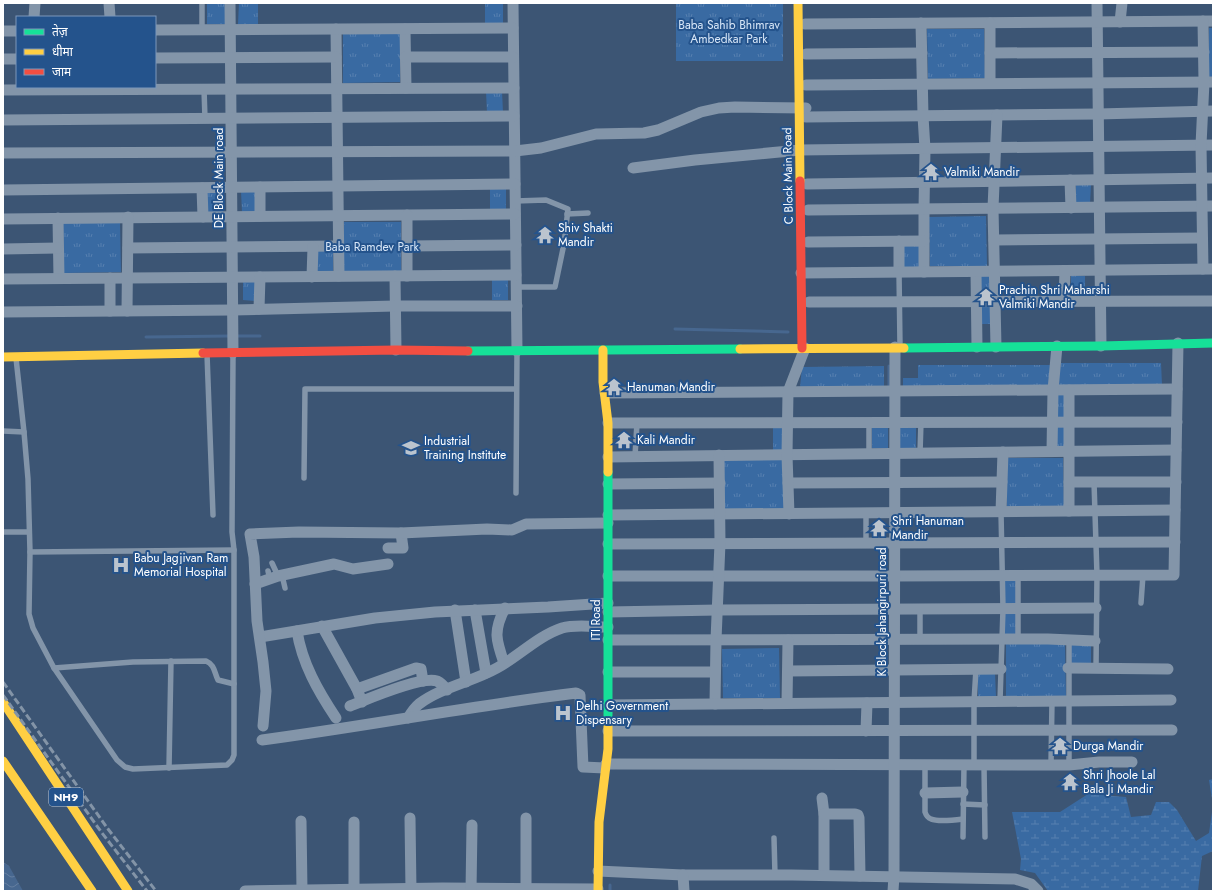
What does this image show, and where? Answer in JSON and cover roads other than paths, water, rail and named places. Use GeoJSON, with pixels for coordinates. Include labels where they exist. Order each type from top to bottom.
{"type":"FeatureCollection","features":[{"type":"Feature","properties":{"kind":"main road","name":"C Block Main Road"},"geometry":{"type":"LineString","coordinates":[[798,3],[804,111]]}},
{"type":"Feature","properties":{"kind":"main road","name":"C Block Main Road"},"geometry":{"type":"LineString","coordinates":[[805,3],[806,85],[803,150],[806,348]]}},
{"type":"Feature","properties":{"kind":"main road","name":"C Block Main Road"},"geometry":{"type":"LineString","coordinates":[[803,150],[808,210],[808,242],[805,273],[809,302],[806,348]]}},
{"type":"Feature","properties":{"kind":"main road"},"geometry":{"type":"LineString","coordinates":[[3,357],[396,350],[517,351],[1101,346],[1213,343]]}},
{"type":"Feature","properties":{"kind":"main road","name":"ITI Road"},"geometry":{"type":"LineString","coordinates":[[598,890],[598,822],[606,766],[608,731],[608,423],[603,382],[602,350]]}},
{"type":"Feature","properties":{"kind":"main road","name":"NH9"},"geometry":{"type":"LineString","coordinates":[[3,702],[128,891]]}},
{"type":"Feature","properties":{"kind":"main road"},"geometry":{"type":"LineString","coordinates":[[3,761],[92,891]]}},
{"type":"Feature","properties":{"kind":"street"},"geometry":{"type":"LineString","coordinates":[[34,16],[35,3]]}},
{"type":"Feature","properties":{"kind":"street"},"geometry":{"type":"LineString","coordinates":[[109,3],[110,16]]}},
{"type":"Feature","properties":{"kind":"street","name":"DE Block Main road"},"geometry":{"type":"LineString","coordinates":[[230,3],[233,353]]}},
{"type":"Feature","properties":{"kind":"street"},"geometry":{"type":"LineString","coordinates":[[513,3],[517,351]]}},
{"type":"Feature","properties":{"kind":"street"},"geometry":{"type":"LineString","coordinates":[[1097,3],[1101,346]]}},
{"type":"Feature","properties":{"kind":"street"},"geometry":{"type":"LineString","coordinates":[[1120,22],[1122,3]]}},
{"type":"Feature","properties":{"kind":"street"},"geometry":{"type":"LineString","coordinates":[[805,24],[1208,21],[1204,52],[1209,82],[1208,111],[1201,145],[1208,178],[1207,206],[1202,238],[1208,269],[805,273]]}},
{"type":"Feature","properties":{"kind":"street"},"geometry":{"type":"LineString","coordinates":[[921,23],[923,84],[922,116],[925,149],[924,272]]}},
{"type":"Feature","properties":{"kind":"street"},"geometry":{"type":"LineString","coordinates":[[990,23],[990,84]]}},
{"type":"Feature","properties":{"kind":"street"},"geometry":{"type":"LineString","coordinates":[[156,30],[513,28]]}},
{"type":"Feature","properties":{"kind":"street"},"geometry":{"type":"LineString","coordinates":[[336,29],[338,276]]}},
{"type":"Feature","properties":{"kind":"street"},"geometry":{"type":"LineString","coordinates":[[405,29],[406,88]]}},
{"type":"Feature","properties":{"kind":"street"},"geometry":{"type":"LineString","coordinates":[[3,31],[16,31]]}},
{"type":"Feature","properties":{"kind":"street"},"geometry":{"type":"LineString","coordinates":[[990,53],[1204,52]]}},
{"type":"Feature","properties":{"kind":"street"},"geometry":{"type":"LineString","coordinates":[[806,54],[922,53]]}},
{"type":"Feature","properties":{"kind":"street"},"geometry":{"type":"LineString","coordinates":[[405,57],[514,57]]}},
{"type":"Feature","properties":{"kind":"street"},"geometry":{"type":"LineString","coordinates":[[156,58],[336,58]]}},
{"type":"Feature","properties":{"kind":"street"},"geometry":{"type":"LineString","coordinates":[[3,59],[16,59]]}},
{"type":"Feature","properties":{"kind":"street"},"geometry":{"type":"LineString","coordinates":[[806,85],[1209,82]]}},
{"type":"Feature","properties":{"kind":"street"},"geometry":{"type":"LineString","coordinates":[[3,90],[57,88],[514,88]]}},
{"type":"Feature","properties":{"kind":"street"},"geometry":{"type":"LineString","coordinates":[[3,153],[515,151],[542,148],[596,134],[644,133],[658,130],[700,112],[719,108],[922,116],[1208,111]]}},
{"type":"Feature","properties":{"kind":"street"},"geometry":{"type":"LineString","coordinates":[[996,346],[993,208],[997,115]]}},
{"type":"Feature","properties":{"kind":"street"},"geometry":{"type":"LineString","coordinates":[[3,120],[514,116]]}},
{"type":"Feature","properties":{"kind":"street"},"geometry":{"type":"LineString","coordinates":[[633,168],[695,160],[803,150],[1099,148],[1213,145]]}},
{"type":"Feature","properties":{"kind":"street"},"geometry":{"type":"LineString","coordinates":[[807,184],[1208,178]]}},
{"type":"Feature","properties":{"kind":"street"},"geometry":{"type":"LineString","coordinates":[[1070,180],[1071,208]]}},
{"type":"Feature","properties":{"kind":"street"},"geometry":{"type":"LineString","coordinates":[[3,190],[515,184]]}},
{"type":"Feature","properties":{"kind":"street"},"geometry":{"type":"LineString","coordinates":[[260,187],[260,216]]}},
{"type":"Feature","properties":{"kind":"street"},"geometry":{"type":"LineString","coordinates":[[202,188],[203,217]]}},
{"type":"Feature","properties":{"kind":"street"},"geometry":{"type":"LineString","coordinates":[[808,210],[1207,206]]}},
{"type":"Feature","properties":{"kind":"street"},"geometry":{"type":"LineString","coordinates":[[3,218],[515,214]]}},
{"type":"Feature","properties":{"kind":"street"},"geometry":{"type":"LineString","coordinates":[[406,276],[407,215]]}},
{"type":"Feature","properties":{"kind":"street"},"geometry":{"type":"LineString","coordinates":[[127,311],[128,217]]}},
{"type":"Feature","properties":{"kind":"street"},"geometry":{"type":"LineString","coordinates":[[58,218],[59,278]]}},
{"type":"Feature","properties":{"kind":"street"},"geometry":{"type":"LineString","coordinates":[[994,240],[1202,238]]}},
{"type":"Feature","properties":{"kind":"street"},"geometry":{"type":"LineString","coordinates":[[899,241],[899,272]]}},
{"type":"Feature","properties":{"kind":"street"},"geometry":{"type":"LineString","coordinates":[[808,242],[924,241]]}},
{"type":"Feature","properties":{"kind":"street"},"geometry":{"type":"LineString","coordinates":[[407,246],[516,245]]}},
{"type":"Feature","properties":{"kind":"street"},"geometry":{"type":"LineString","coordinates":[[312,277],[313,246]]}},
{"type":"Feature","properties":{"kind":"street"},"geometry":{"type":"LineString","coordinates":[[128,248],[338,246]]}},
{"type":"Feature","properties":{"kind":"street"},"geometry":{"type":"LineString","coordinates":[[3,249],[58,248]]}},
{"type":"Feature","properties":{"kind":"street"},"geometry":{"type":"LineString","coordinates":[[1064,302],[1065,271]]}},
{"type":"Feature","properties":{"kind":"street"},"geometry":{"type":"LineString","coordinates":[[976,272],[977,347]]}},
{"type":"Feature","properties":{"kind":"street"},"geometry":{"type":"LineString","coordinates":[[3,279],[516,275]]}},
{"type":"Feature","properties":{"kind":"street"},"geometry":{"type":"LineString","coordinates":[[395,276],[396,350]]}},
{"type":"Feature","properties":{"kind":"street"},"geometry":{"type":"LineString","coordinates":[[259,309],[260,277]]}},
{"type":"Feature","properties":{"kind":"street"},"geometry":{"type":"LineString","coordinates":[[110,278],[110,311]]}},
{"type":"Feature","properties":{"kind":"street"},"geometry":{"type":"LineString","coordinates":[[809,302],[1213,301]]}},
{"type":"Feature","properties":{"kind":"street"},"geometry":{"type":"LineString","coordinates":[[3,312],[233,310],[395,306],[516,306]]}},
{"type":"Feature","properties":{"kind":"street"},"geometry":{"type":"LineString","coordinates":[[608,576],[1174,575],[1178,343]]}},
{"type":"Feature","properties":{"kind":"street"},"geometry":{"type":"LineString","coordinates":[[1052,452],[1053,390],[1057,346]]}},
{"type":"Feature","properties":{"kind":"street","name":"K Block Jahangirpuri road"},"geometry":{"type":"LineString","coordinates":[[892,891],[894,876],[895,765],[895,391],[898,347]]}},
{"type":"Feature","properties":{"kind":"street"},"geometry":{"type":"LineString","coordinates":[[789,514],[787,455],[788,392],[806,348]]}},
{"type":"Feature","properties":{"kind":"street"},"geometry":{"type":"LineString","coordinates":[[605,393],[1177,389]]}},
{"type":"Feature","properties":{"kind":"street"},"geometry":{"type":"LineString","coordinates":[[1069,390],[1069,511]]}},
{"type":"Feature","properties":{"kind":"street"},"geometry":{"type":"LineString","coordinates":[[608,423],[1177,422]]}},
{"type":"Feature","properties":{"kind":"street"},"geometry":{"type":"LineString","coordinates":[[608,457],[1176,450]]}},
{"type":"Feature","properties":{"kind":"street"},"geometry":{"type":"LineString","coordinates":[[1001,512],[1003,452]]}},
{"type":"Feature","properties":{"kind":"street"},"geometry":{"type":"LineString","coordinates":[[715,704],[720,543],[719,455]]}},
{"type":"Feature","properties":{"kind":"street"},"geometry":{"type":"LineString","coordinates":[[788,483],[1002,482]]}},
{"type":"Feature","properties":{"kind":"street"},"geometry":{"type":"LineString","coordinates":[[1069,482],[1176,482]]}},
{"type":"Feature","properties":{"kind":"street"},"geometry":{"type":"LineString","coordinates":[[608,484],[720,483]]}},
{"type":"Feature","properties":{"kind":"street"},"geometry":{"type":"LineString","coordinates":[[263,726],[266,691],[257,621],[256,557],[250,534],[293,532],[401,533],[487,529],[512,530],[526,524],[720,514],[1175,510]]}},
{"type":"Feature","properties":{"kind":"street"},"geometry":{"type":"LineString","coordinates":[[388,548],[403,548],[401,533]]}},
{"type":"Feature","properties":{"kind":"street"},"geometry":{"type":"LineString","coordinates":[[608,544],[1175,542]]}},
{"type":"Feature","properties":{"kind":"street"},"geometry":{"type":"LineString","coordinates":[[256,584],[274,575],[334,564],[353,569],[388,564]]}},
{"type":"Feature","properties":{"kind":"street"},"geometry":{"type":"LineString","coordinates":[[260,637],[375,618],[455,610],[505,608],[608,607],[718,610],[1096,608]]}},
{"type":"Feature","properties":{"kind":"street"},"geometry":{"type":"LineString","coordinates":[[504,663],[496,637],[500,618],[505,608]]}},
{"type":"Feature","properties":{"kind":"street"},"geometry":{"type":"LineString","coordinates":[[455,610],[466,682]]}},
{"type":"Feature","properties":{"kind":"street"},"geometry":{"type":"LineString","coordinates":[[475,610],[486,673]]}},
{"type":"Feature","properties":{"kind":"street"},"geometry":{"type":"LineString","coordinates":[[322,626],[357,689],[362,702]]}},
{"type":"Feature","properties":{"kind":"street"},"geometry":{"type":"LineString","coordinates":[[408,718],[418,704],[431,696],[486,673],[548,634],[563,628],[576,626],[608,627]]}},
{"type":"Feature","properties":{"kind":"street"},"geometry":{"type":"LineString","coordinates":[[297,631],[304,658],[320,694],[336,718]]}},
{"type":"Feature","properties":{"kind":"street"},"geometry":{"type":"LineString","coordinates":[[608,640],[1069,639],[1095,641]]}},
{"type":"Feature","properties":{"kind":"street"},"geometry":{"type":"LineString","coordinates":[[787,703],[788,640]]}},
{"type":"Feature","properties":{"kind":"street"},"geometry":{"type":"LineString","coordinates":[[357,689],[416,668],[421,669],[423,681]]}},
{"type":"Feature","properties":{"kind":"street"},"geometry":{"type":"LineString","coordinates":[[1068,668],[1168,669]]}},
{"type":"Feature","properties":{"kind":"street"},"geometry":{"type":"LineString","coordinates":[[788,671],[1001,669]]}},
{"type":"Feature","properties":{"kind":"street"},"geometry":{"type":"LineString","coordinates":[[608,672],[715,672]]}},
{"type":"Feature","properties":{"kind":"street"},"geometry":{"type":"LineString","coordinates":[[350,706],[388,691],[423,681],[437,682],[442,684],[446,690]]}},
{"type":"Feature","properties":{"kind":"street"},"geometry":{"type":"LineString","coordinates":[[262,740],[534,698],[578,693],[580,702],[583,768],[606,766],[1069,765],[1099,762],[1132,762]]}},
{"type":"Feature","properties":{"kind":"street"},"geometry":{"type":"LineString","coordinates":[[608,705],[1171,700]]}},
{"type":"Feature","properties":{"kind":"street"},"geometry":{"type":"LineString","coordinates":[[866,731],[867,703]]}},
{"type":"Feature","properties":{"kind":"street"},"geometry":{"type":"LineString","coordinates":[[608,731],[1172,730]]}},
{"type":"Feature","properties":{"kind":"street"},"geometry":{"type":"LineString","coordinates":[[925,793],[963,792]]}},
{"type":"Feature","properties":{"kind":"street"},"geometry":{"type":"LineString","coordinates":[[822,798],[824,814],[824,875]]}},
{"type":"Feature","properties":{"kind":"street"},"geometry":{"type":"LineString","coordinates":[[824,814],[858,815],[860,876]]}},
{"type":"Feature","properties":{"kind":"street"},"geometry":{"type":"LineString","coordinates":[[410,818],[411,890]]}},
{"type":"Feature","properties":{"kind":"street"},"geometry":{"type":"LineString","coordinates":[[526,818],[526,890]]}},
{"type":"Feature","properties":{"kind":"street"},"geometry":{"type":"LineString","coordinates":[[301,821],[302,891]]}},
{"type":"Feature","properties":{"kind":"street"},"geometry":{"type":"LineString","coordinates":[[354,822],[354,890]]}},
{"type":"Feature","properties":{"kind":"street"},"geometry":{"type":"LineString","coordinates":[[471,890],[472,825]]}},
{"type":"Feature","properties":{"kind":"street"},"geometry":{"type":"LineString","coordinates":[[598,871],[682,875],[824,875],[1015,879],[1031,884],[1038,891]]}},
{"type":"Feature","properties":{"kind":"street"},"geometry":{"type":"LineString","coordinates":[[682,875],[684,891]]}},
{"type":"Feature","properties":{"kind":"street"},"geometry":{"type":"LineString","coordinates":[[245,891],[598,890]]}},
{"type":"Feature","properties":{"kind":"lane"},"geometry":{"type":"LineString","coordinates":[[202,3],[202,29]]}},
{"type":"Feature","properties":{"kind":"lane"},"geometry":{"type":"LineString","coordinates":[[204,89],[205,119]]}},
{"type":"Feature","properties":{"kind":"lane"},"geometry":{"type":"LineString","coordinates":[[515,201],[546,200],[568,209],[564,244],[555,287],[516,287]]}},
{"type":"Feature","properties":{"kind":"lane"},"geometry":{"type":"LineString","coordinates":[[567,214],[588,214]]}},
{"type":"Feature","properties":{"kind":"lane"},"geometry":{"type":"LineString","coordinates":[[898,347],[900,302],[899,272]]}},
{"type":"Feature","properties":{"kind":"lane"},"geometry":{"type":"LineString","coordinates":[[516,493],[517,351]]}},
{"type":"Feature","properties":{"kind":"lane"},"geometry":{"type":"LineString","coordinates":[[16,356],[28,479],[30,552],[29,614],[33,628],[54,668],[117,760],[125,766],[133,769],[227,765],[232,760],[234,754],[234,550],[232,532],[233,353]]}},
{"type":"Feature","properties":{"kind":"lane"},"geometry":{"type":"LineString","coordinates":[[207,354],[214,515]]}},
{"type":"Feature","properties":{"kind":"lane"},"geometry":{"type":"LineString","coordinates":[[304,478],[305,389],[516,389]]}},
{"type":"Feature","properties":{"kind":"lane"},"geometry":{"type":"LineString","coordinates":[[920,453],[921,422]]}},
{"type":"Feature","properties":{"kind":"lane"},"geometry":{"type":"LineString","coordinates":[[635,456],[637,423]]}},
{"type":"Feature","properties":{"kind":"lane"},"geometry":{"type":"LineString","coordinates":[[868,423],[869,454]]}},
{"type":"Feature","properties":{"kind":"lane"},"geometry":{"type":"LineString","coordinates":[[3,431],[24,432]]}},
{"type":"Feature","properties":{"kind":"lane"},"geometry":{"type":"LineString","coordinates":[[1094,482],[1097,575],[1095,641],[1096,668]]}},
{"type":"Feature","properties":{"kind":"lane"},"geometry":{"type":"LineString","coordinates":[[1000,702],[1003,609],[1001,512]]}},
{"type":"Feature","properties":{"kind":"lane"},"geometry":{"type":"LineString","coordinates":[[866,513],[866,543]]}},
{"type":"Feature","properties":{"kind":"lane"},"geometry":{"type":"LineString","coordinates":[[3,532],[29,532]]}},
{"type":"Feature","properties":{"kind":"lane"},"geometry":{"type":"LineString","coordinates":[[30,552],[234,550]]}},
{"type":"Feature","properties":{"kind":"lane"},"geometry":{"type":"LineString","coordinates":[[272,563],[274,575],[285,588]]}},
{"type":"Feature","properties":{"kind":"lane"},"geometry":{"type":"LineString","coordinates":[[1141,603],[1143,575]]}},
{"type":"Feature","properties":{"kind":"lane"},"geometry":{"type":"LineString","coordinates":[[1018,576],[1018,640]]}},
{"type":"Feature","properties":{"kind":"lane"},"geometry":{"type":"LineString","coordinates":[[920,610],[920,640]]}},
{"type":"Feature","properties":{"kind":"lane"},"geometry":{"type":"LineString","coordinates":[[1069,639],[1069,765]]}},
{"type":"Feature","properties":{"kind":"lane"},"geometry":{"type":"LineString","coordinates":[[54,668],[171,661],[206,661],[214,667],[218,680],[234,684]]}},
{"type":"Feature","properties":{"kind":"lane"},"geometry":{"type":"LineString","coordinates":[[169,768],[171,661]]}},
{"type":"Feature","properties":{"kind":"lane"},"geometry":{"type":"LineString","coordinates":[[976,669],[974,702],[974,765],[985,805],[985,837]]}},
{"type":"Feature","properties":{"kind":"lane"},"geometry":{"type":"LineString","coordinates":[[1051,765],[1052,701]]}},
{"type":"Feature","properties":{"kind":"lane"},"geometry":{"type":"LineString","coordinates":[[925,765],[925,812],[927,817],[931,819],[963,820]]}},
{"type":"Feature","properties":{"kind":"lane"},"geometry":{"type":"LineString","coordinates":[[963,837],[963,792],[974,765]]}},
{"type":"Feature","properties":{"kind":"lane"},"geometry":{"type":"LineString","coordinates":[[963,804],[985,805]]}},
{"type":"Feature","properties":{"kind":"lane"},"geometry":{"type":"LineString","coordinates":[[774,838],[775,875]]}},
{"type":"Feature","properties":{"kind":"water"},"geometry":{"type":"Polygon","coordinates":[[[3,862],[9,866],[23,891],[3,891],[3,862]]]}},
{"type":"Feature","properties":{"kind":"waterway"},"geometry":{"type":"LineString","coordinates":[[675,329],[788,332]]}},
{"type":"Feature","properties":{"kind":"waterway"},"geometry":{"type":"LineString","coordinates":[[146,337],[230,336]]}},
{"type":"Feature","properties":{"kind":"waterway"},"geometry":{"type":"LineString","coordinates":[[236,336],[260,336]]}},
{"type":"Feature","properties":{"kind":"waterway"},"geometry":{"type":"LineString","coordinates":[[889,366],[889,390]]}},
{"type":"Feature","properties":{"kind":"waterway"},"geometry":{"type":"LineString","coordinates":[[610,885],[610,891]]}},
{"type":"Feature","properties":{"kind":"railway"},"geometry":{"type":"LineString","coordinates":[[3,682],[108,829],[156,891]]}},
{"type":"Feature","properties":{"kind":"railway"},"geometry":{"type":"LineString","coordinates":[[3,695],[102,833],[147,891]]}},
{"type":"Feature","properties":{"kind":"place","name":"Valmiki Mandir"},"geometry":{"type":"Point","coordinates":[931,172]}},
{"type":"Feature","properties":{"kind":"place","name":"Shiv Shakti Mandir"},"geometry":{"type":"Point","coordinates":[545,235]}},
{"type":"Feature","properties":{"kind":"place","name":"Prachin Shri Maharshi Valmiki Mandir"},"geometry":{"type":"Point","coordinates":[986,297]}},
{"type":"Feature","properties":{"kind":"place","name":"Hanuman Mandir"},"geometry":{"type":"Point","coordinates":[614,387]}},
{"type":"Feature","properties":{"kind":"place","name":"Kali Mandir"},"geometry":{"type":"Point","coordinates":[624,440]}},
{"type":"Feature","properties":{"kind":"place","name":"Industrial Training Institute"},"geometry":{"type":"Point","coordinates":[411,448]}},
{"type":"Feature","properties":{"kind":"place","name":"Shri Hanuman Mandir"},"geometry":{"type":"Point","coordinates":[879,528]}},
{"type":"Feature","properties":{"kind":"place","name":"Babu Jagjivan Ram Memorial Hospital"},"geometry":{"type":"Point","coordinates":[121,565]}},
{"type":"Feature","properties":{"kind":"place","name":"Delhi Government Dispensary"},"geometry":{"type":"Point","coordinates":[563,713]}},
{"type":"Feature","properties":{"kind":"place","name":"Durga Mandir"},"geometry":{"type":"Point","coordinates":[1060,746]}},
{"type":"Feature","properties":{"kind":"place","name":"Shri Jhoole Lal Bala Ji Mandir"},"geometry":{"type":"Point","coordinates":[1070,782]}},
{"type":"Feature","properties":{"kind":"park label","name":"Baba Sahib Bhimrav Ambedkar Park"},"geometry":{"type":"Point","coordinates":[729,32]}},
{"type":"Feature","properties":{"kind":"park label","name":"Baba Ramdev Park"},"geometry":{"type":"Point","coordinates":[372,247]}}]}
